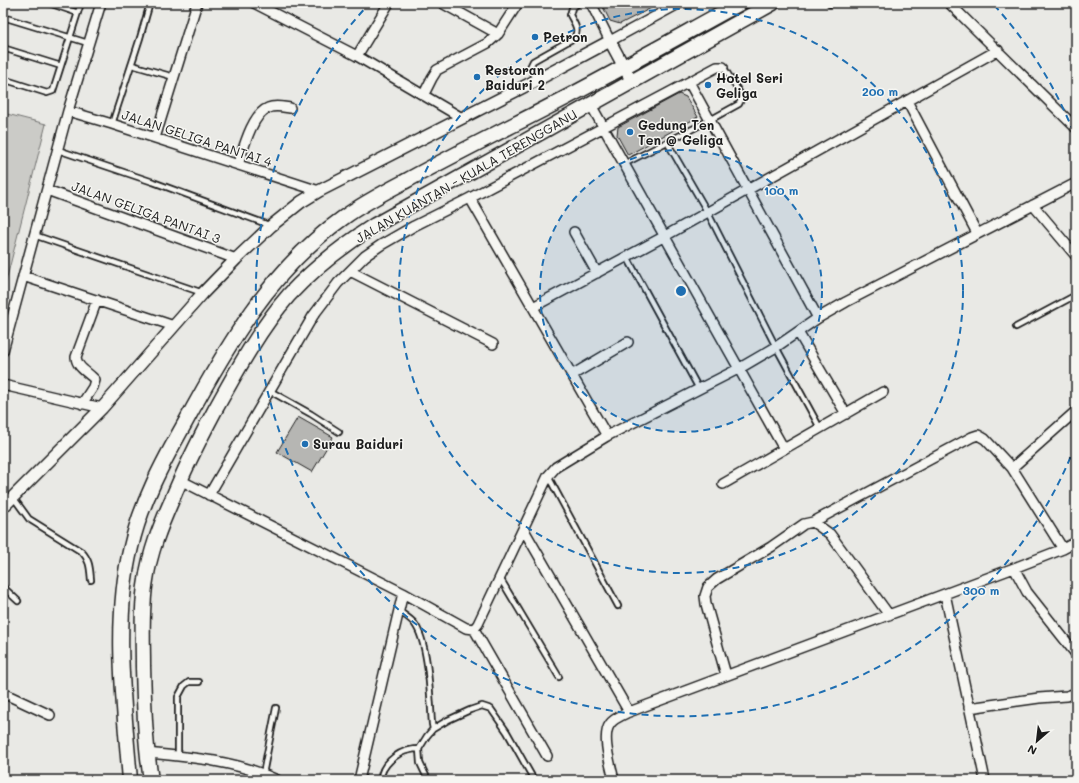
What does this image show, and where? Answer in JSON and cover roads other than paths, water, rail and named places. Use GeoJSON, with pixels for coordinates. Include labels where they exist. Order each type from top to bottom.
{"type":"FeatureCollection","features":[{"type":"Feature","properties":{"kind":"highway","name":"JALAN KUANTAN - KUALA TERENGGANU"},"geometry":{"type":"LineString","coordinates":[[130,780],[121,638],[123,600],[131,547],[139,521],[168,454],[203,389],[248,316],[274,282],[302,252],[342,218],[366,203],[740,3]]}},
{"type":"Feature","properties":{"kind":"highway","name":"JALAN KUANTAN - KUALA TERENGGANU"},"geometry":{"type":"LineString","coordinates":[[151,780],[147,753],[143,608],[145,581],[154,543],[198,441],[230,383],[280,306],[302,282],[337,252],[375,225],[774,3]]}},
{"type":"Feature","properties":{"kind":"street"},"geometry":{"type":"LineString","coordinates":[[3,352],[68,111],[101,3]]}},
{"type":"Feature","properties":{"kind":"street"},"geometry":{"type":"LineString","coordinates":[[155,138],[198,3]]}},
{"type":"Feature","properties":{"kind":"street"},"geometry":{"type":"LineString","coordinates":[[254,3],[357,56],[424,94],[462,118]]}},
{"type":"Feature","properties":{"kind":"street"},"geometry":{"type":"LineString","coordinates":[[357,56],[389,3]]}},
{"type":"Feature","properties":{"kind":"street"},"geometry":{"type":"LineString","coordinates":[[442,3],[498,34]]}},
{"type":"Feature","properties":{"kind":"street"},"geometry":{"type":"LineString","coordinates":[[424,94],[437,70],[488,44],[498,34],[518,3]]}},
{"type":"Feature","properties":{"kind":"street"},"geometry":{"type":"LineString","coordinates":[[591,3],[632,82]]}},
{"type":"Feature","properties":{"kind":"street"},"geometry":{"type":"LineString","coordinates":[[3,507],[102,408],[203,293],[236,259],[271,226],[301,202],[319,191],[536,80],[680,3]]}},
{"type":"Feature","properties":{"kind":"street"},"geometry":{"type":"LineString","coordinates":[[949,3],[1076,128]]}},
{"type":"Feature","properties":{"kind":"street"},"geometry":{"type":"LineString","coordinates":[[533,307],[708,213],[998,50]]}},
{"type":"Feature","properties":{"kind":"street"},"geometry":{"type":"LineString","coordinates":[[209,495],[312,316],[338,283],[365,256],[414,226],[604,128],[717,67],[722,68]]}},
{"type":"Feature","properties":{"kind":"street"},"geometry":{"type":"LineString","coordinates":[[689,82],[818,318]]}},
{"type":"Feature","properties":{"kind":"street"},"geometry":{"type":"LineString","coordinates":[[907,101],[977,233]]}},
{"type":"Feature","properties":{"kind":"street"},"geometry":{"type":"LineString","coordinates":[[591,105],[740,368],[784,449]]}},
{"type":"Feature","properties":{"kind":"street"},"geometry":{"type":"LineString","coordinates":[[238,165],[254,123],[263,111],[274,106],[290,108]]}},
{"type":"Feature","properties":{"kind":"street","name":"JALAN GELIGA PANTAI 4"},"geometry":{"type":"LineString","coordinates":[[68,111],[319,191]]}},
{"type":"Feature","properties":{"kind":"street"},"geometry":{"type":"LineString","coordinates":[[474,629],[478,624],[524,530],[548,476],[556,467],[607,436],[740,368],[776,347],[818,318],[846,302],[1076,183]]}},
{"type":"Feature","properties":{"kind":"street","name":"JALAN GELIGA PANTAI 3"},"geometry":{"type":"LineString","coordinates":[[47,190],[236,259]]}},
{"type":"Feature","properties":{"kind":"street"},"geometry":{"type":"LineString","coordinates":[[470,198],[607,436]]}},
{"type":"Feature","properties":{"kind":"street"},"geometry":{"type":"LineString","coordinates":[[1033,205],[1076,256]]}},
{"type":"Feature","properties":{"kind":"street"},"geometry":{"type":"LineString","coordinates":[[574,232],[597,273]]}},
{"type":"Feature","properties":{"kind":"street"},"geometry":{"type":"LineString","coordinates":[[350,270],[493,344]]}},
{"type":"Feature","properties":{"kind":"street"},"geometry":{"type":"LineString","coordinates":[[23,276],[174,326]]}},
{"type":"Feature","properties":{"kind":"street"},"geometry":{"type":"LineString","coordinates":[[82,404],[93,387],[95,380],[79,366],[76,361],[76,357],[97,300]]}},
{"type":"Feature","properties":{"kind":"street"},"geometry":{"type":"LineString","coordinates":[[798,332],[846,414]]}},
{"type":"Feature","properties":{"kind":"street"},"geometry":{"type":"LineString","coordinates":[[572,374],[628,342]]}},
{"type":"Feature","properties":{"kind":"street"},"geometry":{"type":"LineString","coordinates":[[3,385],[102,408]]}},
{"type":"Feature","properties":{"kind":"street"},"geometry":{"type":"LineString","coordinates":[[723,484],[883,392]]}},
{"type":"Feature","properties":{"kind":"street"},"geometry":{"type":"LineString","coordinates":[[1012,468],[1076,411]]}},
{"type":"Feature","properties":{"kind":"street"},"geometry":{"type":"LineString","coordinates":[[726,675],[706,604],[705,596],[708,587],[717,579],[771,547],[804,524],[813,522],[972,437],[978,435],[985,438],[1012,468],[1063,549]]}},
{"type":"Feature","properties":{"kind":"street"},"geometry":{"type":"LineString","coordinates":[[180,480],[403,593],[466,628],[474,629]]}},
{"type":"Feature","properties":{"kind":"street"},"geometry":{"type":"LineString","coordinates":[[813,522],[830,534],[889,615]]}},
{"type":"Feature","properties":{"kind":"street"},"geometry":{"type":"LineString","coordinates":[[524,530],[629,712]]}},
{"type":"Feature","properties":{"kind":"street"},"geometry":{"type":"LineString","coordinates":[[614,780],[606,737],[607,730],[614,720],[629,712],[946,594],[1063,549],[1076,542]]}},
{"type":"Feature","properties":{"kind":"street"},"geometry":{"type":"LineString","coordinates":[[1014,568],[1027,592],[1076,654]]}},
{"type":"Feature","properties":{"kind":"street"},"geometry":{"type":"LineString","coordinates":[[359,780],[403,593]]}},
{"type":"Feature","properties":{"kind":"street"},"geometry":{"type":"LineString","coordinates":[[946,594],[984,780]]}},
{"type":"Feature","properties":{"kind":"street"},"geometry":{"type":"LineString","coordinates":[[474,629],[547,756]]}},
{"type":"Feature","properties":{"kind":"street"},"geometry":{"type":"LineString","coordinates":[[3,693],[50,715]]}},
{"type":"Feature","properties":{"kind":"street"},"geometry":{"type":"LineString","coordinates":[[969,708],[1039,698],[1067,696],[1076,693]]}},
{"type":"Feature","properties":{"kind":"street"},"geometry":{"type":"LineString","coordinates":[[147,753],[178,756],[246,768],[277,780]]}},
{"type":"Feature","properties":{"kind":"lane"},"geometry":{"type":"LineString","coordinates":[[49,3],[78,13]]}},
{"type":"Feature","properties":{"kind":"lane"},"geometry":{"type":"LineString","coordinates":[[3,79],[51,93],[55,88],[81,3]]}},
{"type":"Feature","properties":{"kind":"lane"},"geometry":{"type":"LineString","coordinates":[[112,124],[132,65],[150,3]]}},
{"type":"Feature","properties":{"kind":"lane"},"geometry":{"type":"LineString","coordinates":[[536,80],[530,67],[533,61],[574,38],[576,35],[577,28],[570,15],[572,8],[579,3]]}},
{"type":"Feature","properties":{"kind":"lane"},"geometry":{"type":"LineString","coordinates":[[3,16],[88,43]]}},
{"type":"Feature","properties":{"kind":"lane"},"geometry":{"type":"LineString","coordinates":[[3,48],[61,66]]}},
{"type":"Feature","properties":{"kind":"lane"},"geometry":{"type":"LineString","coordinates":[[132,65],[174,77]]}},
{"type":"Feature","properties":{"kind":"lane"},"geometry":{"type":"LineString","coordinates":[[624,164],[739,104],[741,96],[726,71],[722,68]]}},
{"type":"Feature","properties":{"kind":"lane"},"geometry":{"type":"LineString","coordinates":[[667,142],[708,213],[776,347],[820,428]]}},
{"type":"Feature","properties":{"kind":"lane"},"geometry":{"type":"LineString","coordinates":[[58,150],[152,182],[271,226]]}},
{"type":"Feature","properties":{"kind":"lane"},"geometry":{"type":"LineString","coordinates":[[34,235],[203,293]]}},
{"type":"Feature","properties":{"kind":"lane"},"geometry":{"type":"LineString","coordinates":[[627,257],[699,389]]}},
{"type":"Feature","properties":{"kind":"lane"},"geometry":{"type":"LineString","coordinates":[[1016,326],[1076,295]]}},
{"type":"Feature","properties":{"kind":"lane"},"geometry":{"type":"LineString","coordinates":[[269,390],[311,414],[338,432]]}},
{"type":"Feature","properties":{"kind":"lane"},"geometry":{"type":"LineString","coordinates":[[548,476],[618,606]]}},
{"type":"Feature","properties":{"kind":"lane"},"geometry":{"type":"LineString","coordinates":[[13,497],[29,519],[86,556],[89,562],[91,580]]}},
{"type":"Feature","properties":{"kind":"lane"},"geometry":{"type":"LineString","coordinates":[[500,578],[559,677]]}},
{"type":"Feature","properties":{"kind":"lane"},"geometry":{"type":"LineString","coordinates":[[3,587],[18,601]]}},
{"type":"Feature","properties":{"kind":"lane"},"geometry":{"type":"LineString","coordinates":[[399,611],[414,622],[420,634],[428,668],[433,729]]}},
{"type":"Feature","properties":{"kind":"lane"},"geometry":{"type":"LineString","coordinates":[[178,756],[178,697],[184,686],[189,682],[199,682]]}},
{"type":"Feature","properties":{"kind":"lane"},"geometry":{"type":"LineString","coordinates":[[428,780],[420,763],[419,749],[427,736],[433,729],[470,710],[482,706],[491,709],[507,732],[534,780]]}},
{"type":"Feature","properties":{"kind":"lane"},"geometry":{"type":"LineString","coordinates":[[263,774],[276,708]]}},
{"type":"Feature","properties":{"kind":"lane"},"geometry":{"type":"LineString","coordinates":[[382,780],[381,775],[389,762],[408,750],[419,749]]}},
{"type":"Feature","properties":{"kind":"place","name":"Petron"},"geometry":{"type":"Point","coordinates":[535,37]}},
{"type":"Feature","properties":{"kind":"place","name":"Restoran Baiduri 2"},"geometry":{"type":"Point","coordinates":[477,77]}},
{"type":"Feature","properties":{"kind":"place","name":"Hotel Seri Geliga"},"geometry":{"type":"Point","coordinates":[708,85]}},
{"type":"Feature","properties":{"kind":"place","name":"Gedung Ten Ten @ Geliga"},"geometry":{"type":"Point","coordinates":[630,132]}},
{"type":"Feature","properties":{"kind":"place","name":"Surau Baiduri"},"geometry":{"type":"Point","coordinates":[305,444]}}]}
